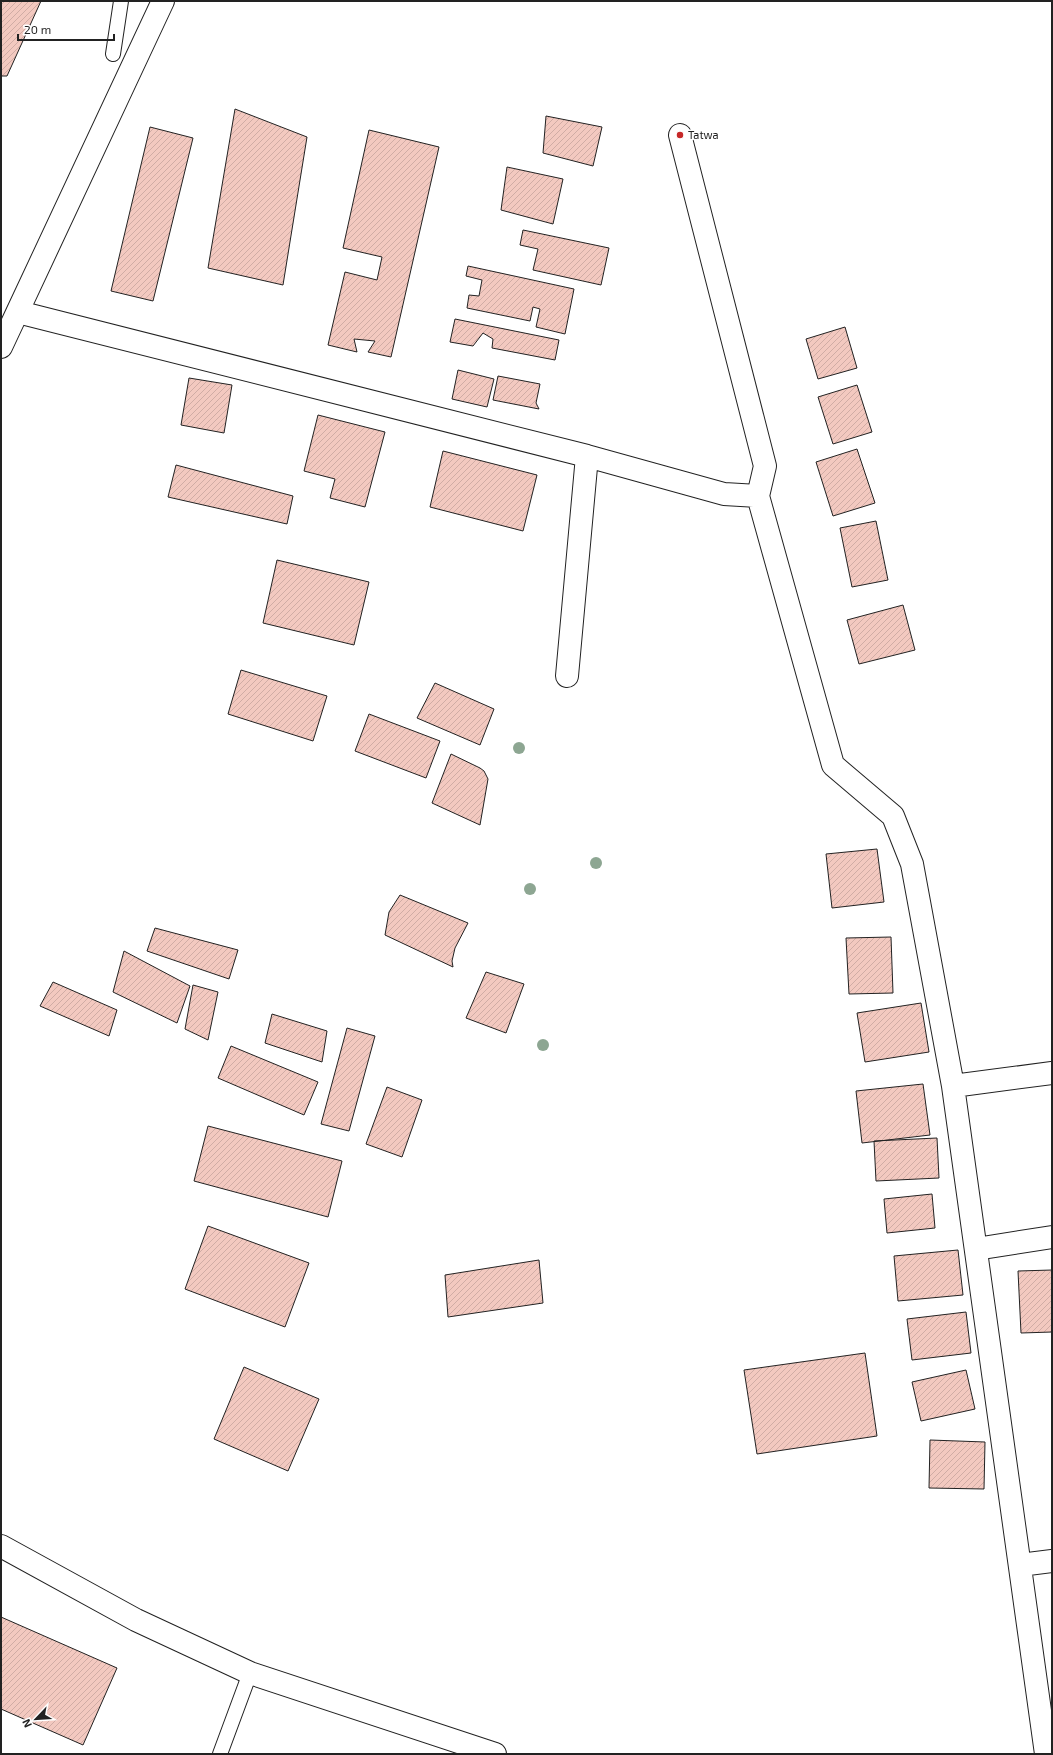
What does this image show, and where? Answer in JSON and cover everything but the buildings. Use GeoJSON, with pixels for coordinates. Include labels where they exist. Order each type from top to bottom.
{"type":"FeatureCollection","features":[{"type":"Feature","properties":{"kind":"street"},"geometry":{"type":"LineString","coordinates":[[1,347],[163,1]]}},
{"type":"Feature","properties":{"kind":"street"},"geometry":{"type":"LineString","coordinates":[[680,135],[766,466],[758,496],[833,765],[893,816],[912,864],[953,1086],[1046,1754]]}},
{"type":"Feature","properties":{"kind":"street"},"geometry":{"type":"LineString","coordinates":[[18,312],[587,456],[724,494],[758,496]]}},
{"type":"Feature","properties":{"kind":"street"},"geometry":{"type":"LineString","coordinates":[[567,676],[587,456]]}},
{"type":"Feature","properties":{"kind":"street"},"geometry":{"type":"LineString","coordinates":[[953,1086],[1052,1073]]}},
{"type":"Feature","properties":{"kind":"street"},"geometry":{"type":"LineString","coordinates":[[976,1249],[1052,1236]]}},
{"type":"Feature","properties":{"kind":"street"},"geometry":{"type":"LineString","coordinates":[[1,1546],[136,1620],[250,1673],[495,1754]]}},
{"type":"Feature","properties":{"kind":"street"},"geometry":{"type":"LineString","coordinates":[[1020,1565],[1052,1561]]}},
{"type":"Feature","properties":{"kind":"lane"},"geometry":{"type":"LineString","coordinates":[[113,54],[121,1]]}},
{"type":"Feature","properties":{"kind":"lane"},"geometry":{"type":"LineString","coordinates":[[220,1754],[250,1673]]}},
{"type":"Feature","properties":{"kind":"place","name":"Tatwa"},"geometry":{"type":"Point","coordinates":[680,135]}}]}
